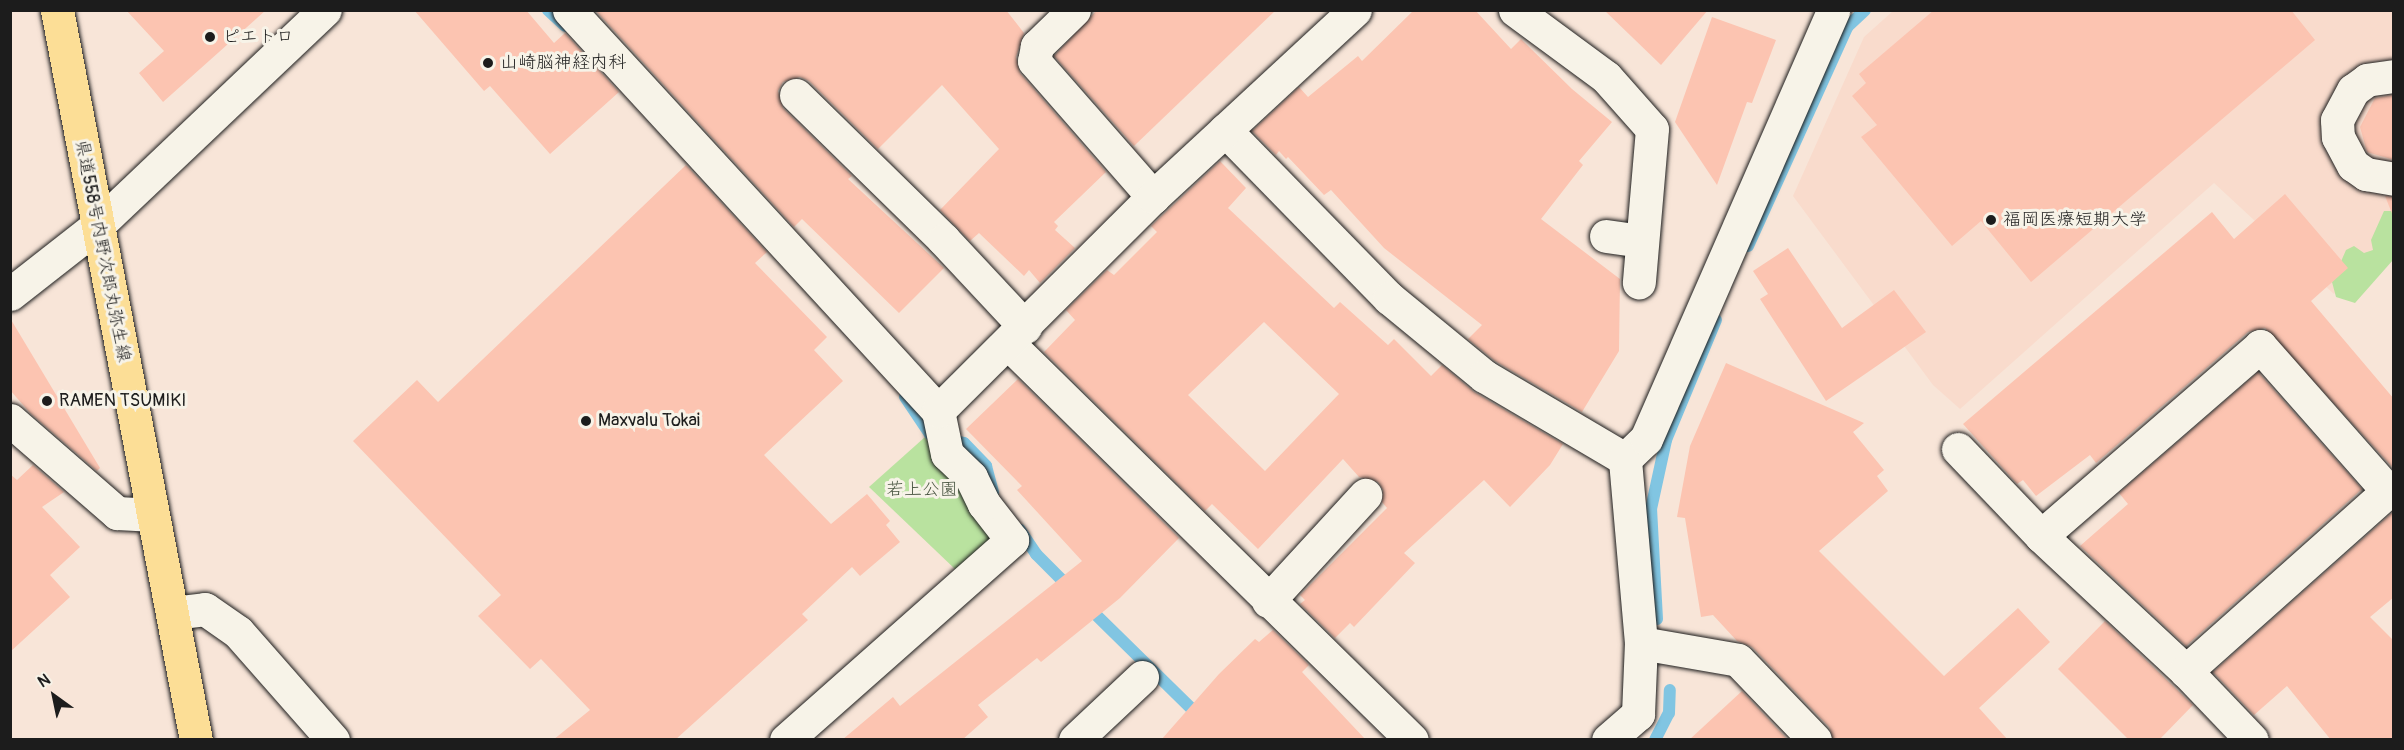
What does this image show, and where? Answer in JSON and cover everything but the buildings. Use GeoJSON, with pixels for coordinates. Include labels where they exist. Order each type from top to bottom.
{"type":"FeatureCollection","features":[{"type":"Feature","properties":{"kind":"main road","name":"県道558号内野次郎丸弥生線"},"geometry":{"type":"LineString","coordinates":[[57,10],[150,515],[173,613],[196,740]]}},
{"type":"Feature","properties":{"kind":"street"},"geometry":{"type":"LineString","coordinates":[[10,294],[97,226],[325,10]]}},
{"type":"Feature","properties":{"kind":"street"},"geometry":{"type":"LineString","coordinates":[[569,10],[942,430],[971,477],[984,504],[1012,540],[786,740]]}},
{"type":"Feature","properties":{"kind":"street"},"geometry":{"type":"LineString","coordinates":[[1074,10],[1037,46],[1034,61],[1153,197]]}},
{"type":"Feature","properties":{"kind":"street"},"geometry":{"type":"LineString","coordinates":[[942,430],[1016,335],[1153,197],[1355,10]]}},
{"type":"Feature","properties":{"kind":"street"},"geometry":{"type":"LineString","coordinates":[[1515,10],[1606,77],[1652,129],[1639,282]]}},
{"type":"Feature","properties":{"kind":"street"},"geometry":{"type":"LineString","coordinates":[[1625,459],[1646,439],[1833,10]]}},
{"type":"Feature","properties":{"kind":"street"},"geometry":{"type":"LineString","coordinates":[[2394,76],[2367,80],[2353,90],[2337,120],[2338,137],[2353,165],[2366,174],[2394,178]]}},
{"type":"Feature","properties":{"kind":"street"},"geometry":{"type":"LineString","coordinates":[[796,95],[944,240],[1016,335],[1268,601],[1412,740]]}},
{"type":"Feature","properties":{"kind":"street"},"geometry":{"type":"LineString","coordinates":[[1225,130],[1389,298],[1484,376],[1625,459]]}},
{"type":"Feature","properties":{"kind":"street"},"geometry":{"type":"LineString","coordinates":[[1606,236],[1642,241]]}},
{"type":"Feature","properties":{"kind":"street"},"geometry":{"type":"LineString","coordinates":[[2042,537],[2260,346],[2388,491],[2186,671]]}},
{"type":"Feature","properties":{"kind":"street"},"geometry":{"type":"LineString","coordinates":[[10,420],[117,513],[150,515]]}},
{"type":"Feature","properties":{"kind":"street"},"geometry":{"type":"LineString","coordinates":[[1958,449],[2042,537],[2186,671],[2252,740]]}},
{"type":"Feature","properties":{"kind":"street"},"geometry":{"type":"LineString","coordinates":[[1608,740],[1638,714],[1641,643],[1625,459]]}},
{"type":"Feature","properties":{"kind":"street"},"geometry":{"type":"LineString","coordinates":[[1268,601],[1365,495]]}},
{"type":"Feature","properties":{"kind":"street"},"geometry":{"type":"LineString","coordinates":[[173,613],[205,609],[238,632],[333,740]]}},
{"type":"Feature","properties":{"kind":"street"},"geometry":{"type":"LineString","coordinates":[[1641,643],[1738,660],[1815,740]]}},
{"type":"Feature","properties":{"kind":"street"},"geometry":{"type":"LineString","coordinates":[[1075,740],[1142,677]]}},
{"type":"Feature","properties":{"kind":"shaded area","name":"福岡医療短期大学"},"geometry":{"type":"Polygon","coordinates":[[[1893,11],[2393,11],[2393,243],[2334,294],[2214,183],[1960,409],[1933,385],[1793,196],[1864,37],[1893,11]]]}},
{"type":"Feature","properties":{"kind":"green space"},"geometry":{"type":"Polygon","coordinates":[[[2384,211],[2393,211],[2393,260],[2355,303],[2336,297],[2332,282],[2346,250],[2354,246],[2364,253],[2373,250],[2371,240],[2384,211]]]}},
{"type":"Feature","properties":{"kind":"green space","name":"若上公園"},"geometry":{"type":"Polygon","coordinates":[[[925,437],[997,532],[956,570],[869,487],[925,437]]]}},
{"type":"Feature","properties":{"kind":"waterway"},"geometry":{"type":"LineString","coordinates":[[548,10],[565,26]]}},
{"type":"Feature","properties":{"kind":"waterway"},"geometry":{"type":"LineString","coordinates":[[1748,246],[1848,26],[1865,10]]}},
{"type":"Feature","properties":{"kind":"waterway"},"geometry":{"type":"LineString","coordinates":[[1657,619],[1651,509],[1666,440],[1716,320]]}},
{"type":"Feature","properties":{"kind":"waterway"},"geometry":{"type":"LineString","coordinates":[[905,397],[930,434],[964,443],[986,466],[993,492]]}},
{"type":"Feature","properties":{"kind":"waterway"},"geometry":{"type":"LineString","coordinates":[[1020,530],[1036,554],[1071,589]]}},
{"type":"Feature","properties":{"kind":"waterway"},"geometry":{"type":"LineString","coordinates":[[1087,606],[1201,718]]}},
{"type":"Feature","properties":{"kind":"waterway"},"geometry":{"type":"LineString","coordinates":[[1655,740],[1669,713],[1670,690]]}},
{"type":"Feature","properties":{"kind":"place","name":"ピエトロ"},"geometry":{"type":"Point","coordinates":[210,37]}},
{"type":"Feature","properties":{"kind":"place","name":"山崎脳神経内科"},"geometry":{"type":"Point","coordinates":[488,63]}},
{"type":"Feature","properties":{"kind":"place","name":"福岡医療短期大学"},"geometry":{"type":"Point","coordinates":[1991,220]}},
{"type":"Feature","properties":{"kind":"place","name":"RAMEN TSUMIKI"},"geometry":{"type":"Point","coordinates":[47,401]}},
{"type":"Feature","properties":{"kind":"place","name":"Maxvalu Tokai"},"geometry":{"type":"Point","coordinates":[586,421]}}]}
